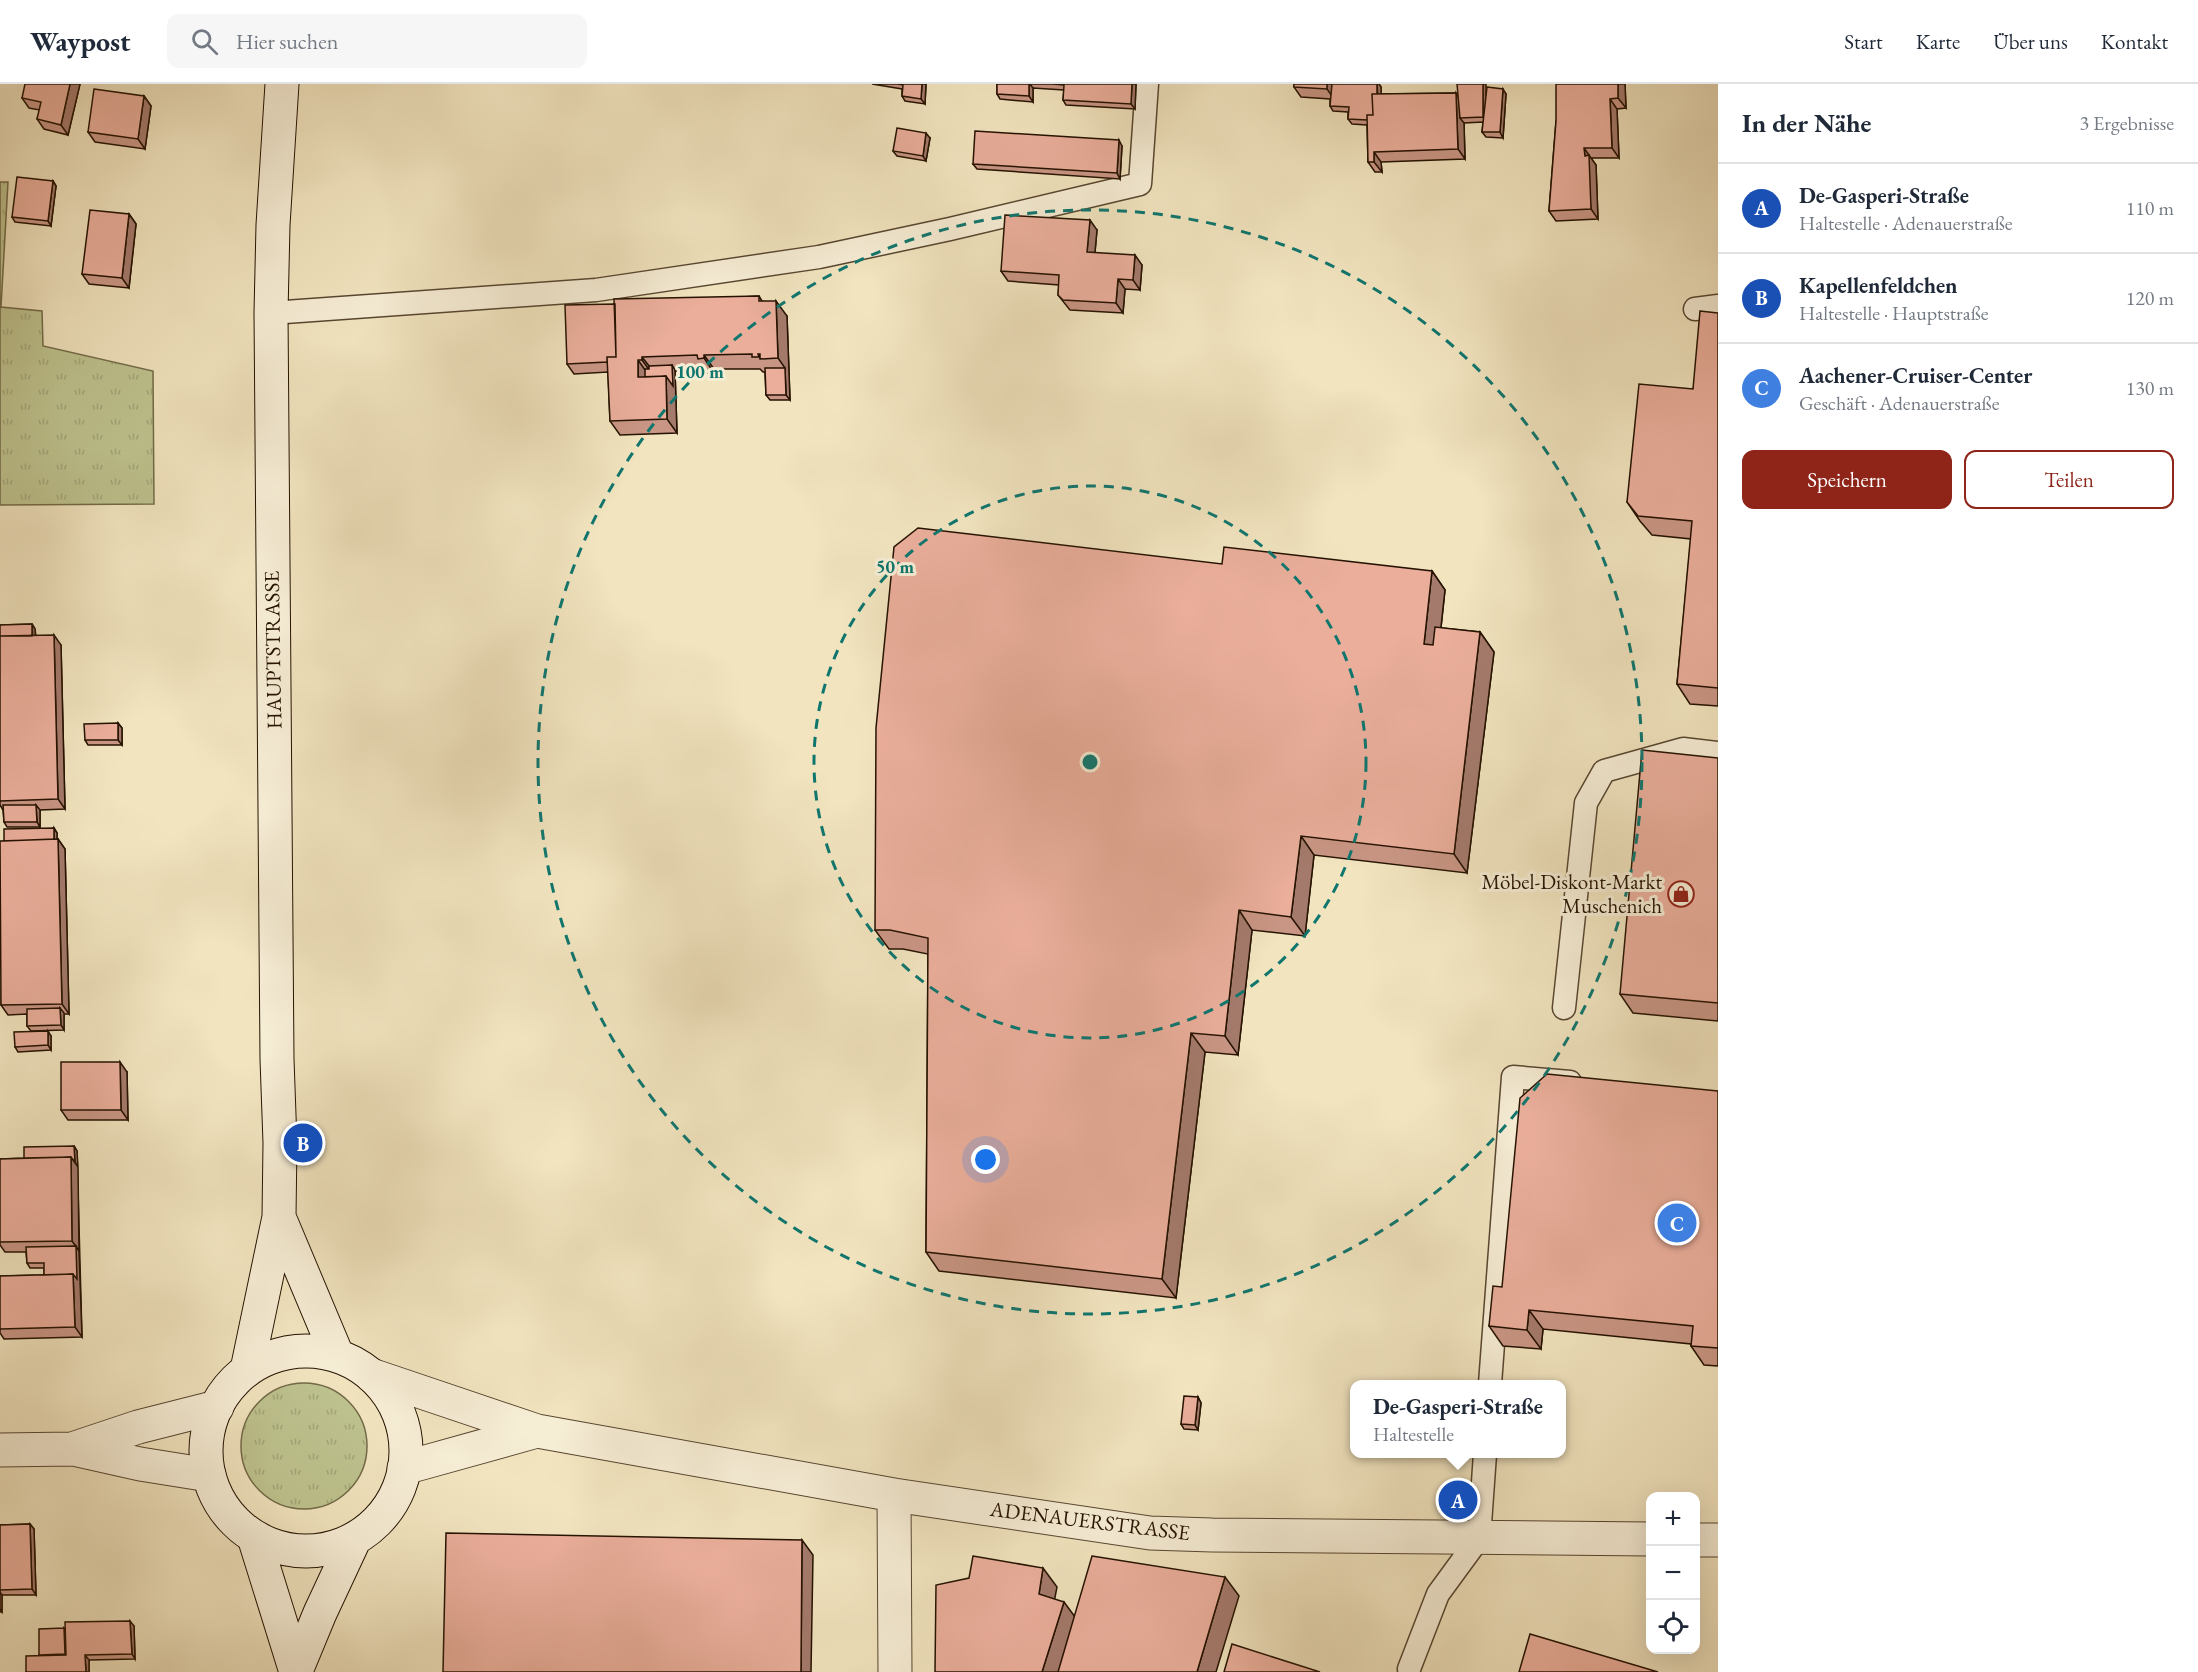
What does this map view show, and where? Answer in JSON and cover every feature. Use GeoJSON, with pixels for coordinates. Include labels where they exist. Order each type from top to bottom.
{"type":"FeatureCollection","features":[{"type":"Feature","properties":{"kind":"main road","name":"HAUPTSTRASSE"},"geometry":{"type":"LineString","coordinates":[[247,1370],[279,1217],[271,313],[273,225],[282,84]]}},
{"type":"Feature","properties":{"kind":"main road","name":"HAUPTSTRASSE"},"geometry":{"type":"LineString","coordinates":[[279,1217],[337,1355]]}},
{"type":"Feature","properties":{"kind":"main road"},"geometry":{"type":"LineString","coordinates":[[303,1351],[337,1355],[371,1375],[393,1401],[405,1434],[404,1468],[400,1485],[393,1501],[369,1528],[355,1538],[339,1546],[304,1551],[287,1549],[254,1537],[234,1520],[218,1499],[209,1475],[206,1440],[210,1423],[230,1386],[247,1370],[267,1358],[303,1351]]}},
{"type":"Feature","properties":{"kind":"main road","name":"ADENAUERSTRASSE"},"geometry":{"type":"LineString","coordinates":[[371,1375],[537,1431],[894,1495],[1150,1533],[1646,1539]]}},
{"type":"Feature","properties":{"kind":"main road"},"geometry":{"type":"LineString","coordinates":[[73,1449],[138,1427],[217,1407]]}},
{"type":"Feature","properties":{"kind":"main road","name":"ADENAUERSTRASSE"},"geometry":{"type":"LineString","coordinates":[[404,1468],[537,1431]]}},
{"type":"Feature","properties":{"kind":"main road"},"geometry":{"type":"LineString","coordinates":[[0,1450],[73,1449],[140,1464],[209,1475]]}},
{"type":"Feature","properties":{"kind":"main road"},"geometry":{"type":"LineString","coordinates":[[894,1495],[895,1672]]}},
{"type":"Feature","properties":{"kind":"main road"},"geometry":{"type":"LineString","coordinates":[[254,1537],[296,1671]]}},
{"type":"Feature","properties":{"kind":"main road"},"geometry":{"type":"LineString","coordinates":[[296,1671],[355,1538]]}},
{"type":"Feature","properties":{"kind":"main road"},"geometry":{"type":"LineString","coordinates":[[1700,1540],[1718,1540]]}},
{"type":"Feature","properties":{"kind":"lane"},"geometry":{"type":"LineString","coordinates":[[271,313],[596,290],[807,259],[950,229],[1140,184],[1147,84]]}},
{"type":"Feature","properties":{"kind":"lane"},"geometry":{"type":"LineString","coordinates":[[1695,309],[1718,306]]}},
{"type":"Feature","properties":{"kind":"lane"},"geometry":{"type":"LineString","coordinates":[[1564,1008],[1586,803],[1604,771],[1683,749],[1718,753]]}},
{"type":"Feature","properties":{"kind":"lane"},"geometry":{"type":"LineString","coordinates":[[1490,1380],[1513,1077],[1593,1084]]}},
{"type":"Feature","properties":{"kind":"lane"},"geometry":{"type":"LineString","coordinates":[[1409,1669],[1438,1594],[1479,1538],[1485,1458]]}},
{"type":"Feature","properties":{"kind":"green space"},"geometry":{"type":"Polygon","coordinates":[[[0,182],[8,182],[1,307],[42,311],[43,346],[153,371],[154,504],[0,505],[0,182]]]}},
{"type":"Feature","properties":{"kind":"green space"},"geometry":{"type":"Polygon","coordinates":[[[304,1383],[328,1388],[349,1401],[362,1422],[367,1446],[362,1470],[349,1491],[328,1504],[304,1509],[280,1504],[259,1491],[246,1470],[241,1446],[246,1422],[259,1401],[280,1388],[304,1383]]]}},
{"type":"Feature","properties":{"kind":"building"},"geometry":{"type":"Polygon","coordinates":[[[25,84],[70,84],[61,125],[37,119],[41,102],[22,98],[25,84]]]}},
{"type":"Feature","properties":{"kind":"building"},"geometry":{"type":"Polygon","coordinates":[[[898,84],[922,84],[921,99],[902,96],[903,85],[898,84]]]}},
{"type":"Feature","properties":{"kind":"building"},"geometry":{"type":"Polygon","coordinates":[[[997,84],[1029,84],[1029,96],[997,94],[997,84]]]}},
{"type":"Feature","properties":{"kind":"building"},"geometry":{"type":"Polygon","coordinates":[[[1053,84],[1132,84],[1131,104],[1063,100],[1064,85],[1053,84]]]}},
{"type":"Feature","properties":{"kind":"building"},"geometry":{"type":"Polygon","coordinates":[[[1294,84],[1327,84],[1327,89],[1294,87],[1294,84]]]}},
{"type":"Feature","properties":{"kind":"building"},"geometry":{"type":"Polygon","coordinates":[[[1332,84],[1377,84],[1377,94],[1372,94],[1373,115],[1367,115],[1367,120],[1348,119],[1349,107],[1330,106],[1332,84]]]}},
{"type":"Feature","properties":{"kind":"building"},"geometry":{"type":"Polygon","coordinates":[[[1457,84],[1483,84],[1483,117],[1460,118],[1457,84]]]}},
{"type":"Feature","properties":{"kind":"building"},"geometry":{"type":"Polygon","coordinates":[[[1556,84],[1618,84],[1618,98],[1610,99],[1612,148],[1584,148],[1585,156],[1589,155],[1591,209],[1549,211],[1556,121],[1556,84]]]}},
{"type":"Feature","properties":{"kind":"building"},"geometry":{"type":"Polygon","coordinates":[[[1487,87],[1503,89],[1500,132],[1482,132],[1487,87]]]}},
{"type":"Feature","properties":{"kind":"building"},"geometry":{"type":"Polygon","coordinates":[[[94,89],[144,96],[138,139],[88,132],[94,89]]]}},
{"type":"Feature","properties":{"kind":"building"},"geometry":{"type":"Polygon","coordinates":[[[1456,93],[1458,149],[1374,152],[1374,162],[1368,162],[1367,115],[1373,115],[1372,94],[1456,93]]]}},
{"type":"Feature","properties":{"kind":"building"},"geometry":{"type":"Polygon","coordinates":[[[897,128],[926,133],[923,156],[893,151],[897,128]]]}},
{"type":"Feature","properties":{"kind":"building"},"geometry":{"type":"Polygon","coordinates":[[[975,131],[1119,140],[1117,173],[973,164],[975,131]]]}},
{"type":"Feature","properties":{"kind":"building"},"geometry":{"type":"Polygon","coordinates":[[[17,177],[53,181],[48,221],[12,217],[17,177]]]}},
{"type":"Feature","properties":{"kind":"building"},"geometry":{"type":"Polygon","coordinates":[[[90,210],[129,214],[122,278],[82,274],[90,210]]]}},
{"type":"Feature","properties":{"kind":"building"},"geometry":{"type":"Polygon","coordinates":[[[1005,215],[1090,220],[1087,252],[1135,255],[1133,280],[1118,279],[1116,303],[1063,300],[1058,295],[1059,275],[1001,271],[1005,215]]]}},
{"type":"Feature","properties":{"kind":"building"},"geometry":{"type":"Polygon","coordinates":[[[759,296],[759,301],[776,301],[778,358],[760,359],[760,354],[758,354],[759,357],[752,357],[752,354],[704,355],[704,358],[698,359],[697,355],[642,357],[642,360],[638,360],[638,377],[666,376],[667,419],[610,421],[607,357],[616,357],[614,299],[759,296]]]}},
{"type":"Feature","properties":{"kind":"building"},"geometry":{"type":"Polygon","coordinates":[[[615,304],[616,357],[607,357],[607,362],[567,364],[565,305],[615,304]]]}},
{"type":"Feature","properties":{"kind":"building"},"geometry":{"type":"Polygon","coordinates":[[[1700,311],[1718,313],[1718,688],[1677,684],[1692,521],[1638,516],[1627,502],[1639,384],[1693,389],[1700,311]]]}},
{"type":"Feature","properties":{"kind":"building"},"geometry":{"type":"Polygon","coordinates":[[[672,365],[673,386],[666,376],[645,377],[645,369],[649,369],[649,366],[672,365]]]}},
{"type":"Feature","properties":{"kind":"building"},"geometry":{"type":"Polygon","coordinates":[[[765,368],[785,368],[786,395],[766,395],[765,368]]]}},
{"type":"Feature","properties":{"kind":"building"},"geometry":{"type":"Polygon","coordinates":[[[918,528],[1222,564],[1224,547],[1432,571],[1424,644],[1433,645],[1435,627],[1480,632],[1454,854],[1301,836],[1291,917],[1239,910],[1225,1036],[1191,1033],[1162,1279],[926,1252],[928,938],[890,930],[875,930],[876,728],[894,547],[918,528]]]}},
{"type":"Feature","properties":{"kind":"building"},"geometry":{"type":"Polygon","coordinates":[[[32,624],[32,636],[0,636],[0,625],[32,624]]]}},
{"type":"Feature","properties":{"kind":"building"},"geometry":{"type":"Polygon","coordinates":[[[54,635],[58,799],[0,801],[0,636],[54,635]]]}},
{"type":"Feature","properties":{"kind":"building"},"geometry":{"type":"Polygon","coordinates":[[[118,723],[118,740],[85,740],[84,724],[118,723]]]}},
{"type":"Feature","properties":{"kind":"building","name":"Möbel-Diskont-Markt Muschenich"},"geometry":{"type":"Polygon","coordinates":[[[1642,750],[1718,758],[1718,1003],[1620,994],[1642,750]]]}},
{"type":"Feature","properties":{"kind":"building"},"geometry":{"type":"Polygon","coordinates":[[[3,805],[36,805],[37,822],[4,822],[3,805]]]}},
{"type":"Feature","properties":{"kind":"building"},"geometry":{"type":"Polygon","coordinates":[[[54,828],[54,839],[4,841],[4,829],[54,828]]]}},
{"type":"Feature","properties":{"kind":"building"},"geometry":{"type":"Polygon","coordinates":[[[58,839],[62,1004],[1,1005],[0,841],[58,839]]]}},
{"type":"Feature","properties":{"kind":"building"},"geometry":{"type":"Polygon","coordinates":[[[60,1008],[61,1025],[27,1026],[27,1009],[60,1008]]]}},
{"type":"Feature","properties":{"kind":"building"},"geometry":{"type":"Polygon","coordinates":[[[48,1031],[48,1045],[15,1047],[14,1032],[48,1031]]]}},
{"type":"Feature","properties":{"kind":"building"},"geometry":{"type":"Polygon","coordinates":[[[61,1062],[120,1062],[121,1110],[61,1110],[61,1062]]]}},
{"type":"Feature","properties":{"kind":"building"},"geometry":{"type":"Polygon","coordinates":[[[1547,1074],[1718,1091],[1718,1348],[1691,1346],[1693,1326],[1529,1310],[1527,1330],[1489,1326],[1493,1286],[1502,1287],[1520,1098],[1547,1074]]]}},
{"type":"Feature","properties":{"kind":"building"},"geometry":{"type":"Polygon","coordinates":[[[74,1146],[75,1162],[71,1157],[24,1158],[24,1147],[74,1146]]]}},
{"type":"Feature","properties":{"kind":"building"},"geometry":{"type":"Polygon","coordinates":[[[71,1157],[72,1241],[0,1242],[0,1159],[71,1157]]]}},
{"type":"Feature","properties":{"kind":"building"},"geometry":{"type":"Polygon","coordinates":[[[76,1246],[77,1279],[73,1274],[44,1275],[44,1263],[27,1263],[26,1247],[76,1246]]]}},
{"type":"Feature","properties":{"kind":"building"},"geometry":{"type":"Polygon","coordinates":[[[73,1274],[75,1327],[0,1329],[0,1276],[73,1274]]]}},
{"type":"Feature","properties":{"kind":"building"},"geometry":{"type":"Polygon","coordinates":[[[1184,1396],[1198,1397],[1195,1425],[1181,1424],[1184,1396]]]}},
{"type":"Feature","properties":{"kind":"building"},"geometry":{"type":"Polygon","coordinates":[[[30,1524],[32,1589],[0,1590],[0,1525],[30,1524]]]}},
{"type":"Feature","properties":{"kind":"building"},"geometry":{"type":"Polygon","coordinates":[[[446,1533],[802,1540],[801,1672],[443,1672],[446,1533]]]}},
{"type":"Feature","properties":{"kind":"building"},"geometry":{"type":"Polygon","coordinates":[[[973,1556],[1043,1568],[1039,1594],[1064,1602],[1042,1672],[935,1672],[936,1585],[969,1578],[973,1556]]]}},
{"type":"Feature","properties":{"kind":"building"},"geometry":{"type":"Polygon","coordinates":[[[1092,1556],[1225,1577],[1197,1672],[1058,1672],[1092,1556]]]}},
{"type":"Feature","properties":{"kind":"building"},"geometry":{"type":"Polygon","coordinates":[[[130,1621],[132,1654],[85,1655],[86,1672],[26,1672],[26,1656],[66,1655],[65,1622],[130,1621]]]}},
{"type":"Feature","properties":{"kind":"building"},"geometry":{"type":"Polygon","coordinates":[[[64,1628],[65,1654],[39,1655],[39,1629],[64,1628]]]}},
{"type":"Feature","properties":{"kind":"building"},"geometry":{"type":"Polygon","coordinates":[[[1530,1634],[1658,1672],[1519,1672],[1530,1634]]]}},
{"type":"Feature","properties":{"kind":"building"},"geometry":{"type":"Polygon","coordinates":[[[1232,1644],[1320,1672],[1224,1672],[1232,1644]]]}},
{"type":"Feature","properties":{"kind":"place","name":"Möbel-Diskont-Markt Muschenich"},"geometry":{"type":"Point","coordinates":[1681,894]}},
{"type":"Feature","properties":{"kind":"place","name":"Kapellenfeldchen"},"geometry":{"type":"Point","coordinates":[303,1143]}},
{"type":"Feature","properties":{"kind":"place","name":"Aachener-Cruiser-Center"},"geometry":{"type":"Point","coordinates":[1677,1223]}},
{"type":"Feature","properties":{"kind":"place","name":"De-Gasperi-Straße"},"geometry":{"type":"Point","coordinates":[1458,1500]}}]}
